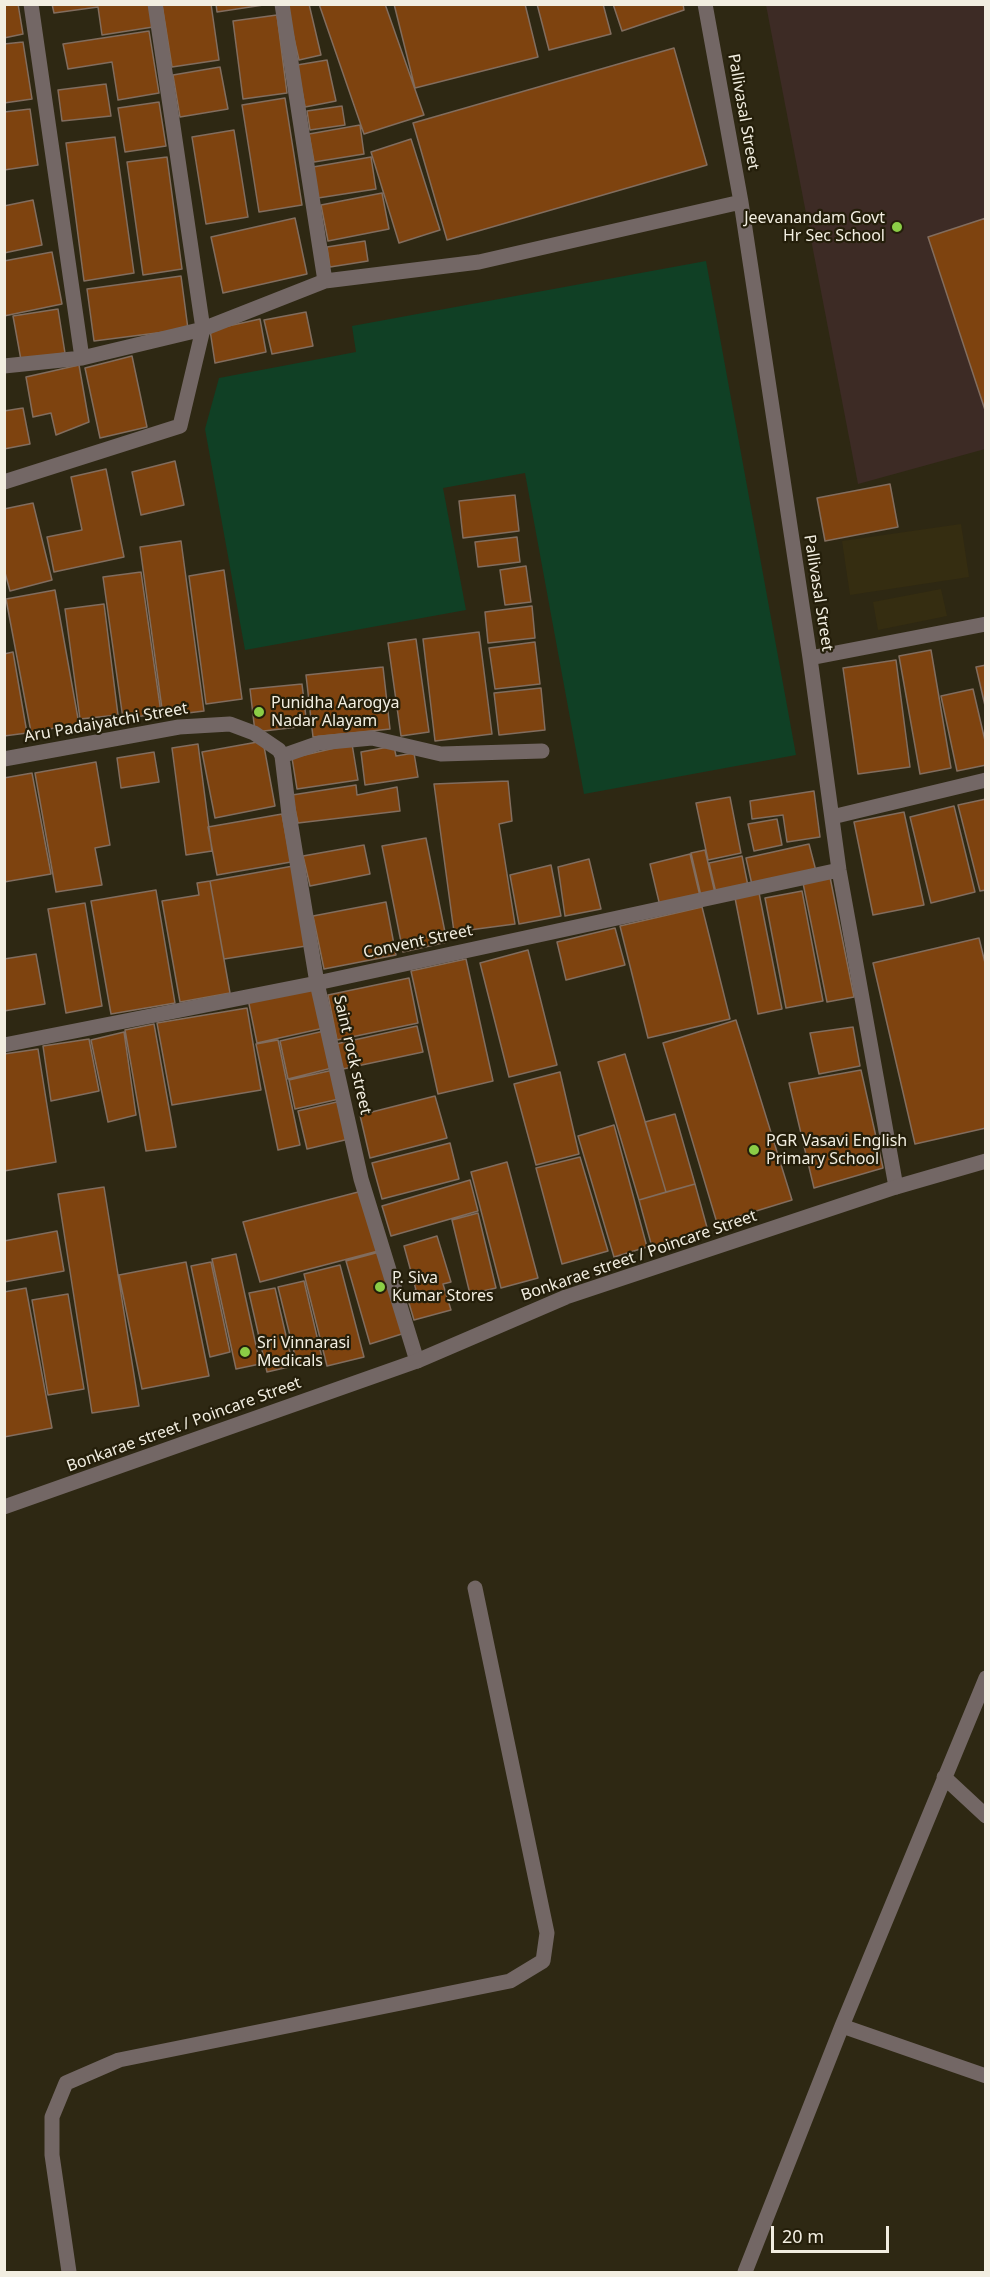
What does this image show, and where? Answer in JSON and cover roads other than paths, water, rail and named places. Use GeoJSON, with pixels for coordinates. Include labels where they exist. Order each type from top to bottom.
{"type":"FeatureCollection","features":[{"type":"Feature","properties":{"kind":"street"},"geometry":{"type":"LineString","coordinates":[[31,4],[82,358]]}},
{"type":"Feature","properties":{"kind":"street"},"geometry":{"type":"LineString","coordinates":[[4,482],[180,426],[203,329],[155,4]]}},
{"type":"Feature","properties":{"kind":"street"},"geometry":{"type":"LineString","coordinates":[[282,4],[325,281]]}},
{"type":"Feature","properties":{"kind":"street","name":"Pallivasal Street"},"geometry":{"type":"LineString","coordinates":[[705,4],[741,202],[810,658],[839,870],[896,1187]]}},
{"type":"Feature","properties":{"kind":"street"},"geometry":{"type":"LineString","coordinates":[[4,366],[82,358],[203,329],[325,281],[479,262],[741,202]]}},
{"type":"Feature","properties":{"kind":"street"},"geometry":{"type":"LineString","coordinates":[[810,658],[986,624]]}},
{"type":"Feature","properties":{"kind":"street","name":"Aru Padaiyatchi Street"},"geometry":{"type":"LineString","coordinates":[[4,759],[179,727],[230,724],[254,733],[281,753]]}},
{"type":"Feature","properties":{"kind":"street"},"geometry":{"type":"LineString","coordinates":[[281,753],[320,742],[372,738],[441,754],[542,751]]}},
{"type":"Feature","properties":{"kind":"street","name":"Saint rock street"},"geometry":{"type":"LineString","coordinates":[[281,753],[317,982],[361,1179],[417,1361]]}},
{"type":"Feature","properties":{"kind":"street"},"geometry":{"type":"LineString","coordinates":[[832,817],[986,780]]}},
{"type":"Feature","properties":{"kind":"street","name":"Convent Street"},"geometry":{"type":"LineString","coordinates":[[4,1045],[317,982],[839,870]]}},
{"type":"Feature","properties":{"kind":"street","name":"Bonkarae street / Poincare Street"},"geometry":{"type":"LineString","coordinates":[[5,1503],[417,1361],[566,1297],[896,1187],[986,1161]]}},
{"type":"Feature","properties":{"kind":"street"},"geometry":{"type":"LineString","coordinates":[[69,2272],[52,2155],[52,2117],[66,2083],[119,2060],[510,1981],[543,1961],[547,1933],[475,1588]]}},
{"type":"Feature","properties":{"kind":"street"},"geometry":{"type":"LineString","coordinates":[[745,2272],[842,2026],[986,1678]]}},
{"type":"Feature","properties":{"kind":"street"},"geometry":{"type":"LineString","coordinates":[[944,1777],[986,1816]]}},
{"type":"Feature","properties":{"kind":"street"},"geometry":{"type":"LineString","coordinates":[[842,2026],[986,2076]]}},
{"type":"Feature","properties":{"kind":"place","name":"Jeevanandam Govt Hr Sec School"},"geometry":{"type":"Point","coordinates":[897,227]}},
{"type":"Feature","properties":{"kind":"place","name":"Punidha Aarogya Nadar Alayam"},"geometry":{"type":"Point","coordinates":[259,712]}},
{"type":"Feature","properties":{"kind":"place","name":"PGR Vasavi English Primary School"},"geometry":{"type":"Point","coordinates":[754,1150]}},
{"type":"Feature","properties":{"kind":"place","name":"P. Siva Kumar Stores"},"geometry":{"type":"Point","coordinates":[380,1287]}},
{"type":"Feature","properties":{"kind":"place","name":"Sri Vinnarasi Medicals"},"geometry":{"type":"Point","coordinates":[245,1352]}}]}
